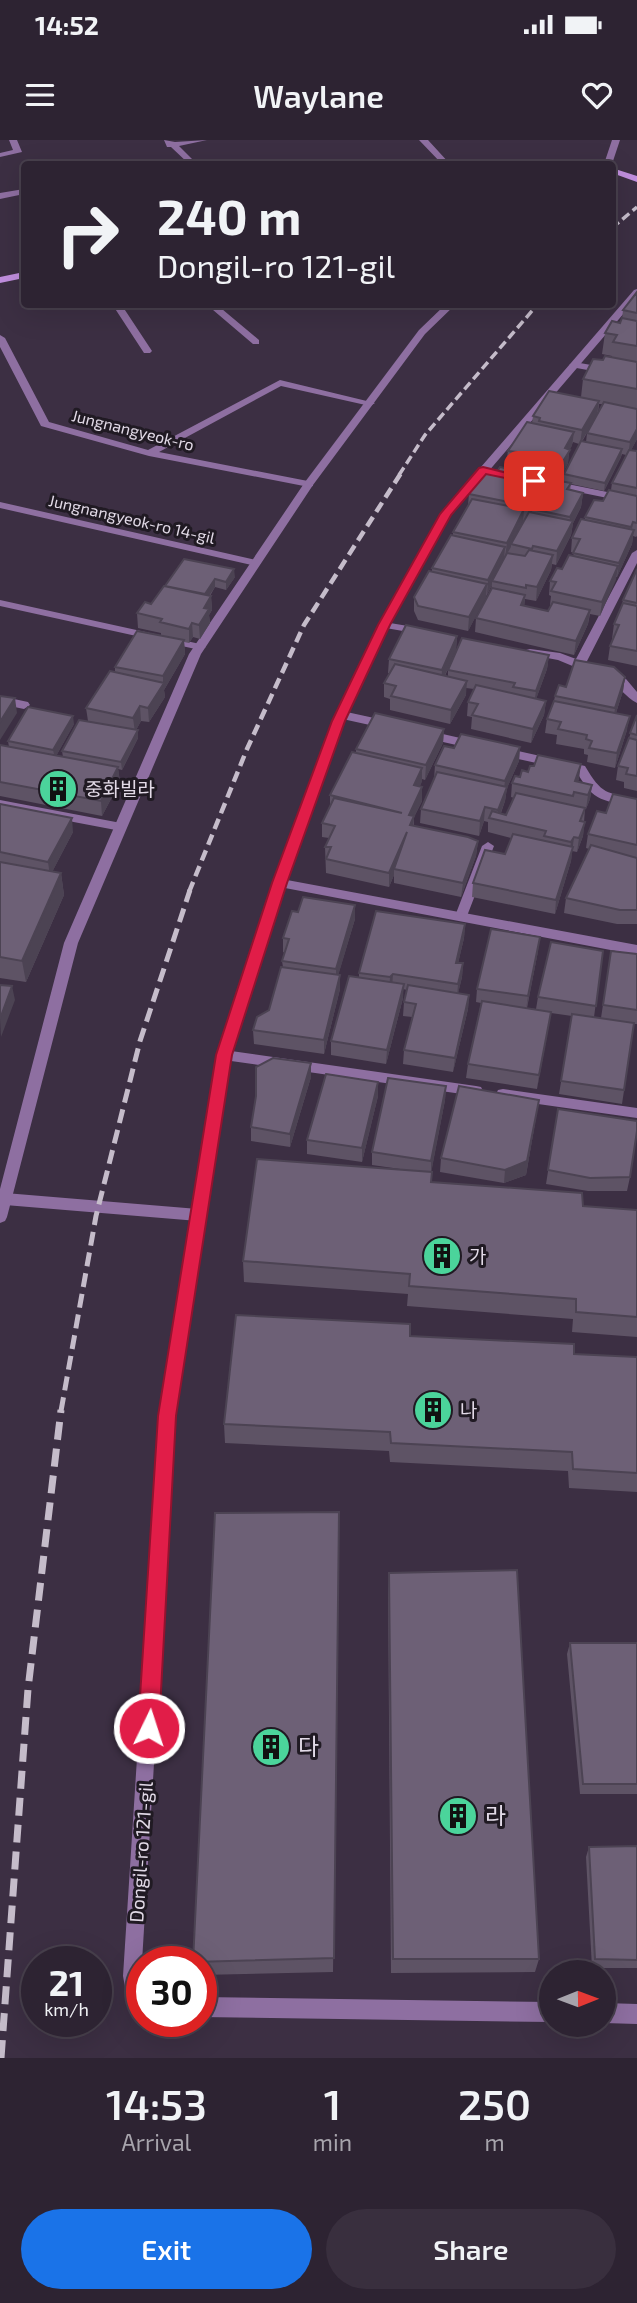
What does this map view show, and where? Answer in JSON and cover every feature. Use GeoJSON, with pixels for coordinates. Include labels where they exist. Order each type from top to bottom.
{"type":"FeatureCollection","features":[{"type":"Feature","properties":{"kind":"street"},"geometry":{"type":"LineString","coordinates":[[0,155],[18,152],[13,140]]}},
{"type":"Feature","properties":{"kind":"street"},"geometry":{"type":"LineString","coordinates":[[169,142],[203,140]]}},
{"type":"Feature","properties":{"kind":"street"},"geometry":{"type":"LineString","coordinates":[[423,140],[443,161]]}},
{"type":"Feature","properties":{"kind":"street"},"geometry":{"type":"LineString","coordinates":[[609,161],[616,140]]}},
{"type":"Feature","properties":{"kind":"street"},"geometry":{"type":"LineString","coordinates":[[169,142],[190,161]]}},
{"type":"Feature","properties":{"kind":"street"},"geometry":{"type":"LineString","coordinates":[[616,171],[637,179]]}},
{"type":"Feature","properties":{"kind":"street"},"geometry":{"type":"LineString","coordinates":[[0,196],[21,192]]}},
{"type":"Feature","properties":{"kind":"street"},"geometry":{"type":"LineString","coordinates":[[0,280],[21,276]]}},
{"type":"Feature","properties":{"kind":"street","name":"Dongil-ro 121-gil"},"geometry":{"type":"LineString","coordinates":[[136,1946],[167,1416],[224,1055],[280,883],[342,715],[384,625],[446,514],[483,470],[549,404],[574,365],[612,328],[637,293]]}},
{"type":"Feature","properties":{"kind":"street"},"geometry":{"type":"LineString","coordinates":[[119,308],[146,351]]}},
{"type":"Feature","properties":{"kind":"street"},"geometry":{"type":"LineString","coordinates":[[215,308],[256,342]]}},
{"type":"Feature","properties":{"kind":"street"},"geometry":{"type":"LineString","coordinates":[[0,1217],[71,943],[200,647],[309,484],[422,332],[448,308]]}},
{"type":"Feature","properties":{"kind":"street","name":"Jungnangyeok-ro"},"geometry":{"type":"LineString","coordinates":[[0,338],[45,424],[149,453],[309,484]]}},
{"type":"Feature","properties":{"kind":"street"},"geometry":{"type":"LineString","coordinates":[[574,365],[637,376]]}},
{"type":"Feature","properties":{"kind":"street"},"geometry":{"type":"LineString","coordinates":[[149,453],[281,383],[370,403]]}},
{"type":"Feature","properties":{"kind":"street"},"geometry":{"type":"LineString","coordinates":[[483,470],[637,500]]}},
{"type":"Feature","properties":{"kind":"street","name":"Jungnangyeok-ro 14-gil"},"geometry":{"type":"LineString","coordinates":[[0,505],[256,563]]}},
{"type":"Feature","properties":{"kind":"street"},"geometry":{"type":"LineString","coordinates":[[579,665],[637,553]]}},
{"type":"Feature","properties":{"kind":"street"},"geometry":{"type":"LineString","coordinates":[[0,603],[200,647]]}},
{"type":"Feature","properties":{"kind":"street"},"geometry":{"type":"LineString","coordinates":[[384,625],[438,635]]}},
{"type":"Feature","properties":{"kind":"street"},"geometry":{"type":"LineString","coordinates":[[519,650],[560,657],[617,678],[637,699]]}},
{"type":"Feature","properties":{"kind":"street"},"geometry":{"type":"LineString","coordinates":[[0,700],[24,705]]}},
{"type":"Feature","properties":{"kind":"street"},"geometry":{"type":"LineString","coordinates":[[342,715],[396,727]]}},
{"type":"Feature","properties":{"kind":"street"},"geometry":{"type":"LineString","coordinates":[[410,730],[573,767],[585,773],[591,788],[597,792],[637,804]]}},
{"type":"Feature","properties":{"kind":"street"},"geometry":{"type":"LineString","coordinates":[[0,804],[121,827]]}},
{"type":"Feature","properties":{"kind":"street"},"geometry":{"type":"LineString","coordinates":[[461,916],[488,846]]}},
{"type":"Feature","properties":{"kind":"street"},"geometry":{"type":"LineString","coordinates":[[280,883],[637,950]]}},
{"type":"Feature","properties":{"kind":"street"},"geometry":{"type":"LineString","coordinates":[[224,1055],[637,1113]]}},
{"type":"Feature","properties":{"kind":"street"},"geometry":{"type":"LineString","coordinates":[[5,1199],[198,1215]]}},
{"type":"Feature","properties":{"kind":"street"},"geometry":{"type":"LineString","coordinates":[[217,2007],[539,2012]]}},
{"type":"Feature","properties":{"kind":"street"},"geometry":{"type":"LineString","coordinates":[[616,2013],[637,2014]]}},
{"type":"Feature","properties":{"kind":"building"},"geometry":{"type":"Polygon","coordinates":[[[637,292],[637,313],[623,310],[637,292]]]}},
{"type":"Feature","properties":{"kind":"building"},"geometry":{"type":"Polygon","coordinates":[[[622,318],[637,321],[637,346],[613,342],[617,335],[605,333],[612,321],[620,323],[622,318]]]}},
{"type":"Feature","properties":{"kind":"building"},"geometry":{"type":"Polygon","coordinates":[[[605,356],[637,362],[637,389],[583,379],[593,359],[603,360],[605,356]]]}},
{"type":"Feature","properties":{"kind":"building"},"geometry":{"type":"Polygon","coordinates":[[[549,391],[599,401],[582,430],[539,421],[540,418],[533,416],[549,391]]]}},
{"type":"Feature","properties":{"kind":"building"},"geometry":{"type":"Polygon","coordinates":[[[604,402],[637,409],[637,429],[630,442],[587,433],[604,402]]]}},
{"type":"Feature","properties":{"kind":"building"},"geometry":{"type":"Polygon","coordinates":[[[527,422],[574,432],[565,448],[570,450],[562,463],[516,455],[518,452],[508,451],[527,422]]]}},
{"type":"Feature","properties":{"kind":"building"},"geometry":{"type":"Polygon","coordinates":[[[581,441],[622,449],[605,483],[564,474],[581,441]]]}},
{"type":"Feature","properties":{"kind":"building"},"geometry":{"type":"Polygon","coordinates":[[[629,450],[637,451],[637,488],[612,483],[629,450]]]}},
{"type":"Feature","properties":{"kind":"building"},"geometry":{"type":"Polygon","coordinates":[[[500,467],[545,476],[529,506],[469,494],[482,471],[496,473],[500,467]]]}},
{"type":"Feature","properties":{"kind":"building"},"geometry":{"type":"Polygon","coordinates":[[[554,480],[571,483],[567,489],[583,493],[570,517],[532,509],[538,496],[545,497],[554,480]]]}},
{"type":"Feature","properties":{"kind":"building"},"geometry":{"type":"Polygon","coordinates":[[[609,490],[637,496],[637,523],[633,522],[631,527],[585,517],[594,500],[603,501],[609,490]]]}},
{"type":"Feature","properties":{"kind":"building"},"geometry":{"type":"Polygon","coordinates":[[[472,499],[524,509],[507,543],[453,532],[472,499]]]}},
{"type":"Feature","properties":{"kind":"building"},"geometry":{"type":"Polygon","coordinates":[[[529,512],[573,521],[557,551],[511,544],[529,512]]]}},
{"type":"Feature","properties":{"kind":"building"},"geometry":{"type":"Polygon","coordinates":[[[581,519],[634,530],[619,563],[573,553],[580,539],[572,538],[581,519]]]}},
{"type":"Feature","properties":{"kind":"building"},"geometry":{"type":"Polygon","coordinates":[[[451,535],[505,547],[488,580],[432,568],[451,535]]]}},
{"type":"Feature","properties":{"kind":"building"},"geometry":{"type":"Polygon","coordinates":[[[529,550],[553,555],[537,587],[526,585],[526,588],[492,581],[507,553],[525,556],[529,550]]]}},
{"type":"Feature","properties":{"kind":"building"},"geometry":{"type":"Polygon","coordinates":[[[569,555],[618,566],[602,602],[551,591],[556,582],[550,581],[557,568],[562,569],[569,555]]]}},
{"type":"Feature","properties":{"kind":"building"},"geometry":{"type":"Polygon","coordinates":[[[184,559],[234,569],[226,582],[215,579],[205,594],[165,586],[184,559]]]}},
{"type":"Feature","properties":{"kind":"building"},"geometry":{"type":"Polygon","coordinates":[[[637,569],[637,603],[623,600],[637,569]]]}},
{"type":"Feature","properties":{"kind":"building"},"geometry":{"type":"Polygon","coordinates":[[[429,571],[487,584],[469,617],[418,606],[414,597],[429,571]]]}},
{"type":"Feature","properties":{"kind":"building"},"geometry":{"type":"Polygon","coordinates":[[[164,586],[211,596],[204,608],[209,609],[199,625],[192,623],[189,629],[137,613],[145,602],[151,604],[164,586]]]}},
{"type":"Feature","properties":{"kind":"building"},"geometry":{"type":"Polygon","coordinates":[[[492,588],[525,595],[521,605],[548,611],[553,602],[590,610],[576,641],[476,618],[492,588]]]}},
{"type":"Feature","properties":{"kind":"building"},"geometry":{"type":"Polygon","coordinates":[[[623,603],[637,606],[637,651],[610,646],[619,625],[614,624],[623,603]]]}},
{"type":"Feature","properties":{"kind":"building"},"geometry":{"type":"Polygon","coordinates":[[[406,625],[457,636],[442,670],[389,659],[406,625]]]}},
{"type":"Feature","properties":{"kind":"building"},"geometry":{"type":"Polygon","coordinates":[[[137,631],[184,640],[163,676],[115,667],[137,631]]]}},
{"type":"Feature","properties":{"kind":"building"},"geometry":{"type":"Polygon","coordinates":[[[462,638],[549,655],[536,691],[513,687],[515,683],[448,670],[462,638]]]}},
{"type":"Feature","properties":{"kind":"building"},"geometry":{"type":"Polygon","coordinates":[[[575,660],[614,667],[625,677],[615,708],[555,696],[559,685],[566,687],[575,660]]]}},
{"type":"Feature","properties":{"kind":"building"},"geometry":{"type":"Polygon","coordinates":[[[395,664],[467,681],[451,710],[391,696],[396,686],[384,683],[395,664]]]}},
{"type":"Feature","properties":{"kind":"building"},"geometry":{"type":"Polygon","coordinates":[[[110,671],[164,683],[148,708],[140,706],[133,718],[86,708],[110,671]]]}},
{"type":"Feature","properties":{"kind":"building"},"geometry":{"type":"Polygon","coordinates":[[[476,685],[546,701],[533,729],[472,715],[478,704],[468,702],[476,685]]]}},
{"type":"Feature","properties":{"kind":"building"},"geometry":{"type":"Polygon","coordinates":[[[0,696],[15,698],[0,722],[0,696]]]}},
{"type":"Feature","properties":{"kind":"building"},"geometry":{"type":"Polygon","coordinates":[[[554,701],[630,716],[617,753],[589,748],[592,741],[586,739],[587,735],[558,729],[561,722],[547,719],[554,701]]]}},
{"type":"Feature","properties":{"kind":"building"},"geometry":{"type":"Polygon","coordinates":[[[28,707],[73,716],[53,750],[8,741],[28,707]]]}},
{"type":"Feature","properties":{"kind":"building"},"geometry":{"type":"Polygon","coordinates":[[[375,713],[444,729],[426,765],[356,749],[375,713]]]}},
{"type":"Feature","properties":{"kind":"building"},"geometry":{"type":"Polygon","coordinates":[[[637,715],[637,735],[630,733],[637,715]]]}},
{"type":"Feature","properties":{"kind":"building"},"geometry":{"type":"Polygon","coordinates":[[[79,720],[138,730],[121,762],[62,751],[79,720]]]}},
{"type":"Feature","properties":{"kind":"building"},"geometry":{"type":"Polygon","coordinates":[[[461,734],[520,747],[505,781],[435,765],[444,746],[454,748],[461,734]]]}},
{"type":"Feature","properties":{"kind":"building"},"geometry":{"type":"Polygon","coordinates":[[[629,738],[637,740],[637,776],[626,774],[628,768],[618,766],[629,738]]]}},
{"type":"Feature","properties":{"kind":"building"},"geometry":{"type":"Polygon","coordinates":[[[0,745],[118,767],[101,801],[0,782],[0,745]]]}},
{"type":"Feature","properties":{"kind":"building"},"geometry":{"type":"Polygon","coordinates":[[[352,752],[422,768],[414,785],[422,787],[409,815],[414,816],[410,825],[478,841],[463,883],[394,869],[407,832],[389,873],[326,859],[331,847],[325,847],[335,826],[322,823],[334,798],[402,813],[330,795],[352,752]]]}},
{"type":"Feature","properties":{"kind":"building"},"geometry":{"type":"Polygon","coordinates":[[[538,755],[581,764],[575,781],[592,785],[588,795],[574,792],[573,796],[512,783],[515,776],[520,777],[522,770],[528,772],[530,766],[534,766],[538,755]]]}},
{"type":"Feature","properties":{"kind":"building"},"geometry":{"type":"Polygon","coordinates":[[[437,772],[507,787],[498,810],[485,807],[480,821],[421,809],[437,772]]]}},
{"type":"Feature","properties":{"kind":"building"},"geometry":{"type":"Polygon","coordinates":[[[516,793],[585,808],[580,821],[585,822],[579,838],[574,837],[571,842],[544,836],[546,831],[489,818],[492,811],[506,815],[516,793]]]}},
{"type":"Feature","properties":{"kind":"building"},"geometry":{"type":"Polygon","coordinates":[[[613,794],[637,799],[637,845],[588,834],[597,811],[606,813],[613,794]]]}},
{"type":"Feature","properties":{"kind":"building"},"geometry":{"type":"Polygon","coordinates":[[[0,804],[72,818],[48,862],[0,852],[0,804]]]}},
{"type":"Feature","properties":{"kind":"building"},"geometry":{"type":"Polygon","coordinates":[[[513,834],[573,847],[556,900],[473,883],[485,850],[505,854],[513,834]]]}},
{"type":"Feature","properties":{"kind":"building"},"geometry":{"type":"Polygon","coordinates":[[[591,845],[637,858],[637,910],[620,910],[566,898],[591,845]]]}},
{"type":"Feature","properties":{"kind":"building"},"geometry":{"type":"Polygon","coordinates":[[[0,862],[61,873],[22,961],[0,957],[0,862]]]}},
{"type":"Feature","properties":{"kind":"building"},"geometry":{"type":"Polygon","coordinates":[[[303,897],[355,905],[336,969],[282,961],[289,939],[283,938],[292,911],[298,912],[303,897]]]}},
{"type":"Feature","properties":{"kind":"building"},"geometry":{"type":"Polygon","coordinates":[[[376,911],[465,924],[456,963],[463,963],[458,984],[393,974],[390,977],[359,973],[376,911]]]}},
{"type":"Feature","properties":{"kind":"building"},"geometry":{"type":"Polygon","coordinates":[[[491,929],[540,937],[528,996],[477,989],[491,929]]]}},
{"type":"Feature","properties":{"kind":"building"},"geometry":{"type":"Polygon","coordinates":[[[551,942],[603,951],[596,1006],[538,997],[551,942]]]}},
{"type":"Feature","properties":{"kind":"building"},"geometry":{"type":"Polygon","coordinates":[[[611,951],[637,954],[637,1010],[603,1005],[611,951]]]}},
{"type":"Feature","properties":{"kind":"building"},"geometry":{"type":"Polygon","coordinates":[[[281,967],[340,975],[324,1040],[253,1030],[257,1017],[269,1010],[281,967]]]}},
{"type":"Feature","properties":{"kind":"building"},"geometry":{"type":"Polygon","coordinates":[[[349,976],[404,984],[387,1050],[331,1041],[349,976]]]}},
{"type":"Feature","properties":{"kind":"building"},"geometry":{"type":"Polygon","coordinates":[[[0,985],[12,986],[0,1019],[0,985]]]}},
{"type":"Feature","properties":{"kind":"building"},"geometry":{"type":"Polygon","coordinates":[[[408,985],[469,995],[455,1058],[404,1050],[416,1004],[404,1002],[408,985]]]}},
{"type":"Feature","properties":{"kind":"building"},"geometry":{"type":"Polygon","coordinates":[[[482,1001],[551,1012],[539,1075],[468,1064],[482,1001]]]}},
{"type":"Feature","properties":{"kind":"building"},"geometry":{"type":"Polygon","coordinates":[[[572,1014],[634,1023],[624,1090],[561,1081],[572,1014]]]}},
{"type":"Feature","properties":{"kind":"building"},"geometry":{"type":"Polygon","coordinates":[[[273,1058],[311,1063],[290,1134],[251,1127],[256,1096],[256,1067],[273,1058]]]}},
{"type":"Feature","properties":{"kind":"building"},"geometry":{"type":"Polygon","coordinates":[[[326,1074],[378,1082],[362,1148],[307,1140],[326,1074]]]}},
{"type":"Feature","properties":{"kind":"building"},"geometry":{"type":"Polygon","coordinates":[[[388,1078],[446,1086],[431,1161],[372,1152],[388,1078]]]}},
{"type":"Feature","properties":{"kind":"building"},"geometry":{"type":"Polygon","coordinates":[[[459,1086],[539,1100],[527,1161],[505,1170],[441,1158],[459,1086]]]}},
{"type":"Feature","properties":{"kind":"building"},"geometry":{"type":"Polygon","coordinates":[[[558,1109],[637,1121],[630,1177],[590,1178],[548,1170],[558,1109]]]}},
{"type":"Feature","properties":{"kind":"building","name":"가"},"geometry":{"type":"Polygon","coordinates":[[[257,1159],[432,1172],[431,1182],[582,1193],[583,1206],[637,1210],[637,1317],[576,1312],[576,1299],[409,1286],[410,1274],[243,1261],[257,1159]]]}},
{"type":"Feature","properties":{"kind":"building","name":"나"},"geometry":{"type":"Polygon","coordinates":[[[236,1315],[410,1324],[410,1336],[574,1344],[574,1354],[637,1357],[637,1473],[573,1469],[572,1452],[391,1443],[390,1432],[224,1424],[236,1315]]]}},
{"type":"Feature","properties":{"kind":"building","name":"다"},"geometry":{"type":"Polygon","coordinates":[[[339,1512],[334,1958],[217,1961],[217,1946],[194,1946],[215,1513],[339,1512]]]}},
{"type":"Feature","properties":{"kind":"building","name":"라"},"geometry":{"type":"Polygon","coordinates":[[[517,1570],[539,1959],[393,1959],[389,1573],[517,1570]]]}},
{"type":"Feature","properties":{"kind":"building"},"geometry":{"type":"Polygon","coordinates":[[[570,1643],[637,1643],[637,1784],[583,1784],[570,1643]]]}},
{"type":"Feature","properties":{"kind":"building"},"geometry":{"type":"Polygon","coordinates":[[[637,1846],[637,1960],[595,1959],[589,1847],[637,1846]]]}},
{"type":"Feature","properties":{"kind":"railway"},"geometry":{"type":"LineString","coordinates":[[616,225],[637,207]]}},
{"type":"Feature","properties":{"kind":"railway"},"geometry":{"type":"LineString","coordinates":[[399,475],[425,435],[535,308]]}},
{"type":"Feature","properties":{"kind":"railway"},"geometry":{"type":"LineString","coordinates":[[189,892],[247,749],[304,625],[401,473]]}},
{"type":"Feature","properties":{"kind":"railway"},"geometry":{"type":"LineString","coordinates":[[61,1411],[96,1216],[140,1041],[190,890]]}},
{"type":"Feature","properties":{"kind":"railway"},"geometry":{"type":"LineString","coordinates":[[1,2058],[28,1689],[61,1410]]}},
{"type":"Feature","properties":{"kind":"place","name":"중화빌라"},"geometry":{"type":"Point","coordinates":[58,789]}},
{"type":"Feature","properties":{"kind":"place","name":"가"},"geometry":{"type":"Point","coordinates":[442,1256]}},
{"type":"Feature","properties":{"kind":"place","name":"나"},"geometry":{"type":"Point","coordinates":[433,1410]}},
{"type":"Feature","properties":{"kind":"place","name":"다"},"geometry":{"type":"Point","coordinates":[271,1747]}},
{"type":"Feature","properties":{"kind":"place","name":"라"},"geometry":{"type":"Point","coordinates":[458,1816]}},
{"type":"Feature","properties":{"kind":"route"},"geometry":{"type":"LineString","coordinates":[[149,1728],[167,1416],[224,1055],[280,883],[339,721],[384,625],[446,514],[483,470],[534,481]]}}]}
